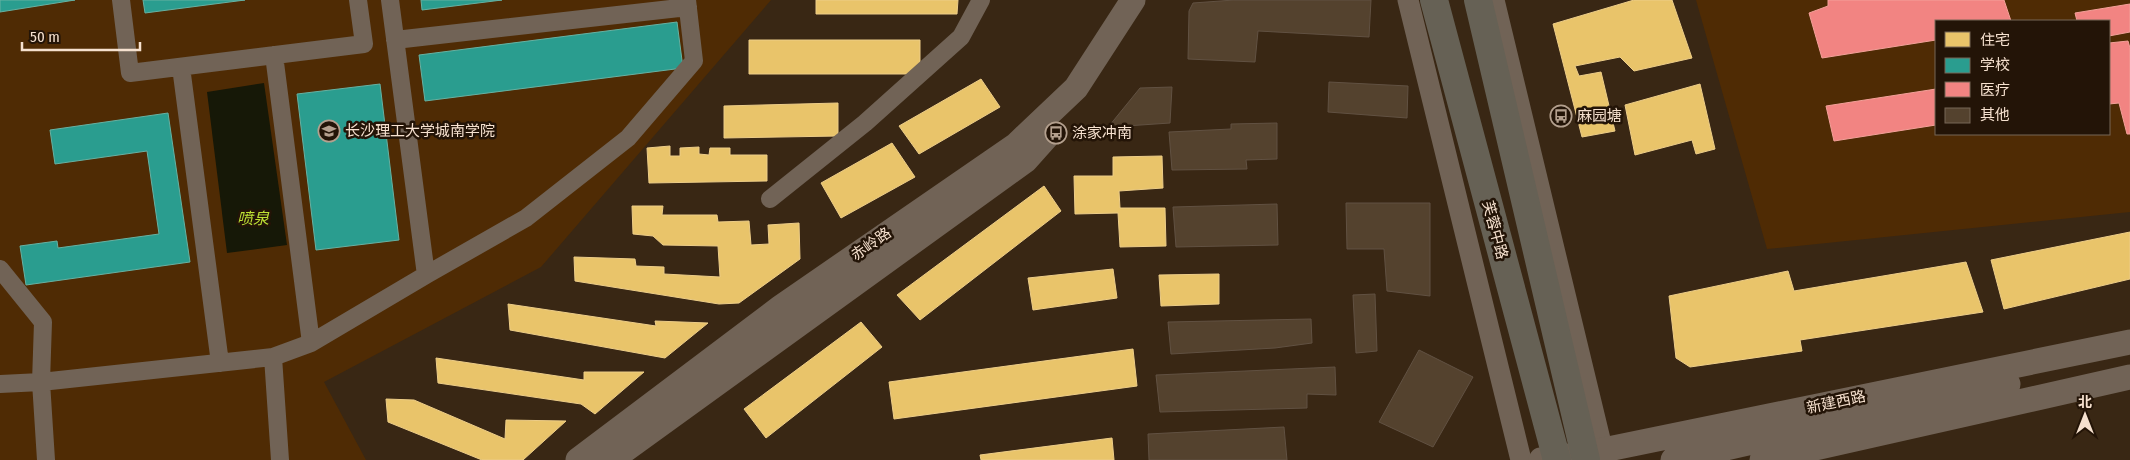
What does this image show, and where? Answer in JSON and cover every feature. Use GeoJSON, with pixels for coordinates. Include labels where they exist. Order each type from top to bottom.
{"type":"FeatureCollection","features":[{"type":"Feature","properties":{"kind":"main road","name":"赤岭路"},"geometry":{"type":"LineString","coordinates":[[578,460],[781,306],[1016,144],[1076,88],[1134,0]]}},
{"type":"Feature","properties":{"kind":"main road","name":"赤岭路"},"geometry":{"type":"LineString","coordinates":[[611,460],[1026,160],[1099,81],[1150,0]]}},
{"type":"Feature","properties":{"kind":"main road","name":"芙蓉中路"},"geometry":{"type":"LineString","coordinates":[[1434,0],[1551,459]]}},
{"type":"Feature","properties":{"kind":"main road"},"geometry":{"type":"LineString","coordinates":[[1478,0],[1594,456]]}},
{"type":"Feature","properties":{"kind":"main road","name":"新建西路"},"geometry":{"type":"LineString","coordinates":[[1551,459],[1594,456],[2130,342]]}},
{"type":"Feature","properties":{"kind":"main road","name":"新建西路"},"geometry":{"type":"LineString","coordinates":[[1673,460],[2130,356]]}},
{"type":"Feature","properties":{"kind":"main road"},"geometry":{"type":"LineString","coordinates":[[1762,460],[2130,377]]}},
{"type":"Feature","properties":{"kind":"main road"},"geometry":{"type":"LineString","coordinates":[[1833,460],[2130,392]]}},
{"type":"Feature","properties":{"kind":"street"},"geometry":{"type":"LineString","coordinates":[[121,0],[130,73],[364,44],[358,0]]}},
{"type":"Feature","properties":{"kind":"street"},"geometry":{"type":"LineString","coordinates":[[390,0],[426,275]]}},
{"type":"Feature","properties":{"kind":"street"},"geometry":{"type":"LineString","coordinates":[[770,199],[864,123],[961,37],[981,0]]}},
{"type":"Feature","properties":{"kind":"street"},"geometry":{"type":"LineString","coordinates":[[1408,0],[1521,460]]}},
{"type":"Feature","properties":{"kind":"street"},"geometry":{"type":"LineString","coordinates":[[1494,0],[1594,456]]}},
{"type":"Feature","properties":{"kind":"street"},"geometry":{"type":"LineString","coordinates":[[0,384],[41,382],[273,357],[311,343],[526,218],[628,138],[694,61],[687,3],[395,40]]}},
{"type":"Feature","properties":{"kind":"street"},"geometry":{"type":"LineString","coordinates":[[274,55],[311,343]]}},
{"type":"Feature","properties":{"kind":"street"},"geometry":{"type":"LineString","coordinates":[[181,67],[220,363]]}},
{"type":"Feature","properties":{"kind":"street"},"geometry":{"type":"LineString","coordinates":[[0,269],[43,322],[41,382],[46,460]]}},
{"type":"Feature","properties":{"kind":"street"},"geometry":{"type":"LineString","coordinates":[[273,357],[280,460]]}},
{"type":"Feature","properties":{"kind":"shaded area","name":"长沙理工大学城南学院"},"geometry":{"type":"Polygon","coordinates":[[[0,0],[771,0],[541,267],[324,382],[366,460],[0,460],[0,0]]]}},
{"type":"Feature","properties":{"kind":"shaded area"},"geometry":{"type":"Polygon","coordinates":[[[1696,0],[2130,0],[2130,212],[1767,249],[1696,0]]]}},
{"type":"Feature","properties":{"kind":"water","name":"喷泉"},"geometry":{"type":"Polygon","coordinates":[[[264,83],[287,245],[227,253],[207,92],[264,83]]]}},
{"type":"Feature","properties":{"kind":"building: 住宅"},"geometry":{"type":"Polygon","coordinates":[[[816,0],[958,0],[957,14],[816,14],[816,0]]]}},
{"type":"Feature","properties":{"kind":"building: 住宅"},"geometry":{"type":"Polygon","coordinates":[[[1634,0],[1672,0],[1692,58],[1634,71],[1620,57],[1575,66],[1579,76],[1601,72],[1615,131],[1582,137],[1553,24],[1634,0]]]}},
{"type":"Feature","properties":{"kind":"building: 住宅"},"geometry":{"type":"Polygon","coordinates":[[[749,40],[920,40],[920,74],[749,74],[749,40]]]}},
{"type":"Feature","properties":{"kind":"building: 住宅"},"geometry":{"type":"Polygon","coordinates":[[[981,79],[1000,107],[919,154],[899,126],[981,79]]]}},
{"type":"Feature","properties":{"kind":"building: 住宅"},"geometry":{"type":"Polygon","coordinates":[[[1700,84],[1715,149],[1696,154],[1692,140],[1635,155],[1625,105],[1700,84]]]}},
{"type":"Feature","properties":{"kind":"building: 住宅"},"geometry":{"type":"Polygon","coordinates":[[[838,103],[838,136],[724,138],[724,106],[838,103]]]}},
{"type":"Feature","properties":{"kind":"building: 住宅"},"geometry":{"type":"Polygon","coordinates":[[[892,143],[915,177],[841,218],[821,183],[892,143]]]}},
{"type":"Feature","properties":{"kind":"building: 住宅"},"geometry":{"type":"Polygon","coordinates":[[[670,146],[670,156],[680,156],[680,148],[699,147],[699,154],[709,155],[710,148],[730,148],[730,155],[767,155],[767,181],[649,183],[647,148],[670,146]]]}},
{"type":"Feature","properties":{"kind":"building: 住宅"},"geometry":{"type":"Polygon","coordinates":[[[1162,156],[1163,188],[1119,191],[1120,208],[1165,208],[1166,246],[1120,247],[1118,213],[1075,214],[1074,176],[1113,176],[1113,157],[1162,156]]]}},
{"type":"Feature","properties":{"kind":"building: 住宅"},"geometry":{"type":"Polygon","coordinates":[[[1044,186],[1061,211],[920,320],[897,295],[1044,186]]]}},
{"type":"Feature","properties":{"kind":"building: 住宅"},"geometry":{"type":"Polygon","coordinates":[[[632,206],[663,206],[662,215],[717,215],[718,222],[749,221],[751,245],[769,244],[768,225],[799,223],[800,259],[739,303],[719,304],[575,281],[574,257],[635,259],[636,266],[664,267],[664,274],[720,277],[718,246],[663,245],[653,236],[633,234],[632,206]]]}},
{"type":"Feature","properties":{"kind":"building: 住宅"},"geometry":{"type":"Polygon","coordinates":[[[2130,232],[2130,279],[2004,309],[1991,260],[2130,232]]]}},
{"type":"Feature","properties":{"kind":"building: 住宅"},"geometry":{"type":"Polygon","coordinates":[[[1966,262],[1983,312],[1800,340],[1802,351],[1690,367],[1676,358],[1669,296],[1788,271],[1794,291],[1966,262]]]}},
{"type":"Feature","properties":{"kind":"building: 住宅"},"geometry":{"type":"Polygon","coordinates":[[[1113,269],[1117,298],[1033,310],[1028,278],[1113,269]]]}},
{"type":"Feature","properties":{"kind":"building: 住宅"},"geometry":{"type":"Polygon","coordinates":[[[1219,274],[1219,304],[1161,306],[1159,275],[1219,274]]]}},
{"type":"Feature","properties":{"kind":"building: 住宅"},"geometry":{"type":"Polygon","coordinates":[[[508,304],[656,326],[655,321],[708,323],[665,358],[510,330],[508,304]]]}},
{"type":"Feature","properties":{"kind":"building: 住宅"},"geometry":{"type":"Polygon","coordinates":[[[861,322],[882,347],[766,438],[744,409],[861,322]]]}},
{"type":"Feature","properties":{"kind":"building: 住宅"},"geometry":{"type":"Polygon","coordinates":[[[1133,349],[1137,386],[894,419],[889,382],[1133,349]]]}},
{"type":"Feature","properties":{"kind":"building: 住宅"},"geometry":{"type":"Polygon","coordinates":[[[436,358],[584,380],[584,372],[644,372],[595,414],[581,404],[438,383],[436,358]]]}},
{"type":"Feature","properties":{"kind":"building: 住宅"},"geometry":{"type":"Polygon","coordinates":[[[386,399],[414,400],[505,439],[506,420],[566,421],[523,460],[482,460],[388,422],[386,399]]]}},
{"type":"Feature","properties":{"kind":"building: 住宅"},"geometry":{"type":"Polygon","coordinates":[[[1112,438],[1114,460],[981,460],[980,455],[1112,438]]]}},
{"type":"Feature","properties":{"kind":"building: 学校"},"geometry":{"type":"Polygon","coordinates":[[[0,0],[75,0],[0,12],[0,0]]]}},
{"type":"Feature","properties":{"kind":"building: 学校"},"geometry":{"type":"Polygon","coordinates":[[[143,0],[245,0],[145,13],[143,0]]]}},
{"type":"Feature","properties":{"kind":"building: 学校"},"geometry":{"type":"Polygon","coordinates":[[[421,0],[502,0],[422,10],[421,0]]]}},
{"type":"Feature","properties":{"kind":"building: 学校"},"geometry":{"type":"Polygon","coordinates":[[[677,22],[683,68],[425,101],[419,55],[677,22]]]}},
{"type":"Feature","properties":{"kind":"building: 学校"},"geometry":{"type":"Polygon","coordinates":[[[380,84],[399,240],[316,250],[297,94],[380,84]]]}},
{"type":"Feature","properties":{"kind":"building: 学校"},"geometry":{"type":"Polygon","coordinates":[[[168,113],[190,262],[26,285],[20,246],[57,241],[58,248],[159,234],[147,151],[55,164],[50,130],[168,113]]]}},
{"type":"Feature","properties":{"kind":"building: 医疗"},"geometry":{"type":"Polygon","coordinates":[[[1828,0],[2004,0],[2011,20],[1935,20],[1935,40],[1822,58],[1809,13],[1828,6],[1828,0]]]}},
{"type":"Feature","properties":{"kind":"building: 医疗"},"geometry":{"type":"Polygon","coordinates":[[[2130,4],[2130,32],[2110,36],[2110,20],[2077,20],[2075,13],[2130,4]]]}},
{"type":"Feature","properties":{"kind":"building: 医疗"},"geometry":{"type":"Polygon","coordinates":[[[2128,41],[2130,48],[2130,134],[2127,134],[2119,103],[2110,104],[2110,43],[2128,41]]]}},
{"type":"Feature","properties":{"kind":"building: 医疗"},"geometry":{"type":"Polygon","coordinates":[[[1935,89],[1935,125],[1834,141],[1826,106],[1935,89]]]}},
{"type":"Feature","properties":{"kind":"building: 其他"},"geometry":{"type":"Polygon","coordinates":[[[1234,0],[1371,0],[1369,37],[1258,31],[1255,62],[1188,59],[1189,11],[1193,3],[1234,0]]]}},
{"type":"Feature","properties":{"kind":"building: 其他"},"geometry":{"type":"Polygon","coordinates":[[[1329,82],[1408,86],[1407,118],[1328,112],[1329,82]]]}},
{"type":"Feature","properties":{"kind":"building: 其他"},"geometry":{"type":"Polygon","coordinates":[[[1172,87],[1170,123],[1126,126],[1117,138],[1105,131],[1140,88],[1172,87]]]}},
{"type":"Feature","properties":{"kind":"building: 其他"},"geometry":{"type":"Polygon","coordinates":[[[1277,123],[1277,159],[1246,160],[1247,169],[1172,170],[1169,132],[1231,129],[1231,124],[1277,123]]]}},
{"type":"Feature","properties":{"kind":"building: 其他"},"geometry":{"type":"Polygon","coordinates":[[[1346,203],[1430,203],[1430,296],[1387,291],[1384,249],[1347,249],[1346,203]]]}},
{"type":"Feature","properties":{"kind":"building: 其他"},"geometry":{"type":"Polygon","coordinates":[[[1277,204],[1278,245],[1176,247],[1173,207],[1277,204]]]}},
{"type":"Feature","properties":{"kind":"building: 其他"},"geometry":{"type":"Polygon","coordinates":[[[1375,294],[1377,351],[1356,353],[1353,295],[1375,294]]]}},
{"type":"Feature","properties":{"kind":"building: 其他"},"geometry":{"type":"Polygon","coordinates":[[[1311,319],[1312,343],[1275,348],[1171,354],[1168,322],[1311,319]]]}},
{"type":"Feature","properties":{"kind":"building: 其他"},"geometry":{"type":"Polygon","coordinates":[[[1419,350],[1473,377],[1433,447],[1379,422],[1419,350]]]}},
{"type":"Feature","properties":{"kind":"building: 其他"},"geometry":{"type":"Polygon","coordinates":[[[1335,367],[1336,395],[1307,394],[1307,408],[1160,412],[1156,375],[1335,367]]]}},
{"type":"Feature","properties":{"kind":"building: 其他"},"geometry":{"type":"Polygon","coordinates":[[[1284,427],[1287,460],[1149,460],[1148,434],[1284,427]]]}},
{"type":"Feature","properties":{"kind":"place","name":"麻园塘"},"geometry":{"type":"Point","coordinates":[1561,116]}},
{"type":"Feature","properties":{"kind":"place","name":"长沙理工大学城南学院"},"geometry":{"type":"Point","coordinates":[329,131]}},
{"type":"Feature","properties":{"kind":"place","name":"涂家冲南"},"geometry":{"type":"Point","coordinates":[1056,133]}}]}
